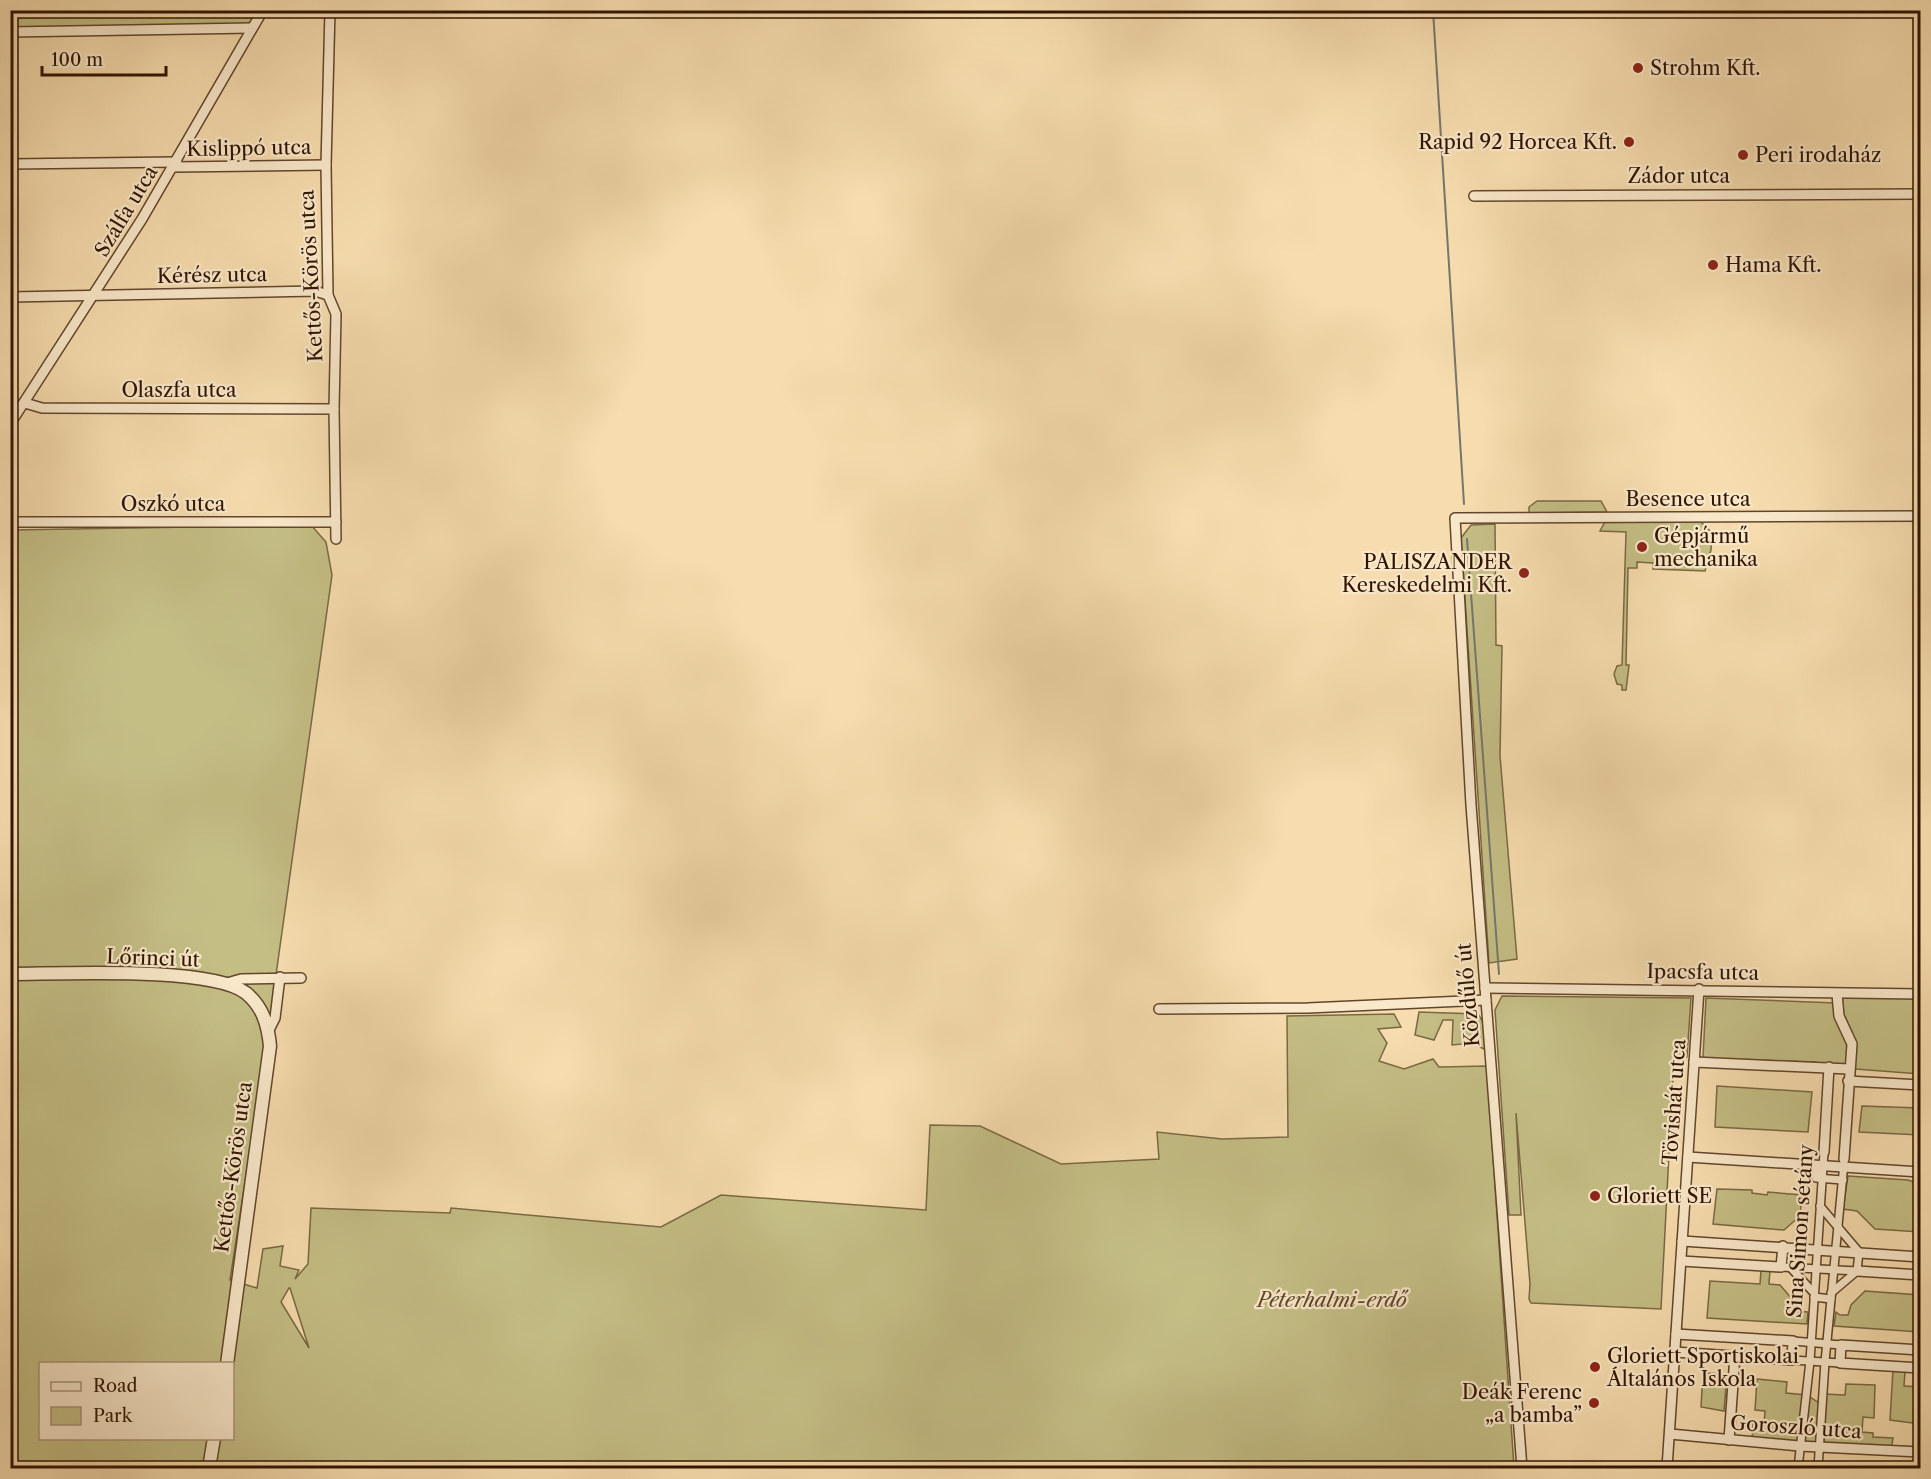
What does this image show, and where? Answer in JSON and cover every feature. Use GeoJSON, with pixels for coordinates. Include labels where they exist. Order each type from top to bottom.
{"type":"FeatureCollection","features":[{"type":"Feature","properties":{"kind":"street","name":"Szálfa utca"},"geometry":{"type":"LineString","coordinates":[[12,421],[95,296],[175,164],[263,10]]}},
{"type":"Feature","properties":{"kind":"street","name":"Kettős-Körös utca"},"geometry":{"type":"LineString","coordinates":[[330,10],[326,165],[328,294],[336,314],[334,409],[336,539]]}},
{"type":"Feature","properties":{"kind":"street"},"geometry":{"type":"LineString","coordinates":[[10,32],[252,28]]}},
{"type":"Feature","properties":{"kind":"street","name":"Kislippó utca"},"geometry":{"type":"LineString","coordinates":[[10,164],[326,165]]}},
{"type":"Feature","properties":{"kind":"street","name":"Zádor utca"},"geometry":{"type":"LineString","coordinates":[[1474,196],[1920,194]]}},
{"type":"Feature","properties":{"kind":"street","name":"Kérész utca"},"geometry":{"type":"LineString","coordinates":[[10,297],[315,291],[328,294]]}},
{"type":"Feature","properties":{"kind":"street","name":"Olaszfa utca"},"geometry":{"type":"LineString","coordinates":[[25,402],[42,408],[334,409]]}},
{"type":"Feature","properties":{"kind":"street","name":"Besence utca"},"geometry":{"type":"LineString","coordinates":[[1455,518],[1920,516]]}},
{"type":"Feature","properties":{"kind":"street","name":"Közdűlő út"},"geometry":{"type":"LineString","coordinates":[[1455,518],[1471,806],[1522,1468]]}},
{"type":"Feature","properties":{"kind":"street","name":"Oszkó utca"},"geometry":{"type":"LineString","coordinates":[[10,522],[336,522]]}},
{"type":"Feature","properties":{"kind":"street","name":"Lőrinci út"},"geometry":{"type":"LineString","coordinates":[[10,974],[175,976],[227,983],[254,1001],[265,1019],[268,1032]]}},
{"type":"Feature","properties":{"kind":"street"},"geometry":{"type":"LineString","coordinates":[[227,983],[241,978],[301,978]]}},
{"type":"Feature","properties":{"kind":"street","name":"Kettős-Körös utca"},"geometry":{"type":"LineString","coordinates":[[227,1362],[270,1046],[268,1032],[274,1018],[280,978]]}},
{"type":"Feature","properties":{"kind":"street","name":"Ipacsfa utca"},"geometry":{"type":"LineString","coordinates":[[1485,988],[1699,989],[1837,994],[1920,994]]}},
{"type":"Feature","properties":{"kind":"street","name":"Tövishát utca"},"geometry":{"type":"LineString","coordinates":[[1667,1468],[1699,989]]}},
{"type":"Feature","properties":{"kind":"street","name":"Sina Simon sétány"},"geometry":{"type":"LineString","coordinates":[[1818,1468],[1833,1269],[1843,1180],[1852,1044],[1839,1016],[1837,994]]}},
{"type":"Feature","properties":{"kind":"street"},"geometry":{"type":"LineString","coordinates":[[1159,1009],[1308,1008],[1486,1000]]}},
{"type":"Feature","properties":{"kind":"street"},"geometry":{"type":"LineString","coordinates":[[1695,1062],[1849,1069]]}},
{"type":"Feature","properties":{"kind":"street","name":"Sina Simon sétány"},"geometry":{"type":"LineString","coordinates":[[1798,1468],[1810,1361],[1822,1179],[1820,1165],[1824,1152],[1829,1067]]}},
{"type":"Feature","properties":{"kind":"street"},"geometry":{"type":"LineString","coordinates":[[1848,1081],[1920,1085]]}},
{"type":"Feature","properties":{"kind":"street"},"geometry":{"type":"LineString","coordinates":[[1688,1157],[1820,1165],[1844,1163],[1920,1172]]}},
{"type":"Feature","properties":{"kind":"street"},"geometry":{"type":"LineString","coordinates":[[1822,1179],[1843,1180]]}},
{"type":"Feature","properties":{"kind":"street"},"geometry":{"type":"LineString","coordinates":[[1783,1246],[1786,1267],[1814,1295],[1831,1296],[1857,1271],[1859,1252],[1820,1206]]}},
{"type":"Feature","properties":{"kind":"street"},"geometry":{"type":"LineString","coordinates":[[1682,1241],[1920,1257]]}},
{"type":"Feature","properties":{"kind":"street"},"geometry":{"type":"LineString","coordinates":[[1681,1261],[1920,1275]]}},
{"type":"Feature","properties":{"kind":"street"},"geometry":{"type":"LineString","coordinates":[[1812,1318],[1829,1319]]}},
{"type":"Feature","properties":{"kind":"street"},"geometry":{"type":"LineString","coordinates":[[1676,1334],[1920,1350]]}},
{"type":"Feature","properties":{"kind":"street"},"geometry":{"type":"LineString","coordinates":[[1792,1360],[1793,1341]]}},
{"type":"Feature","properties":{"kind":"street"},"geometry":{"type":"LineString","coordinates":[[1840,1363],[1841,1345]]}},
{"type":"Feature","properties":{"kind":"street"},"geometry":{"type":"LineString","coordinates":[[1675,1352],[1920,1368]]}},
{"type":"Feature","properties":{"kind":"street"},"geometry":{"type":"LineString","coordinates":[[1729,1440],[1735,1355]]}},
{"type":"Feature","properties":{"kind":"street","name":"Goroszló utca"},"geometry":{"type":"LineString","coordinates":[[1670,1434],[1820,1448],[1920,1452]]}},
{"type":"Feature","properties":{"kind":"street"},"geometry":{"type":"LineString","coordinates":[[209,1468],[214,1440]]}},
{"type":"Feature","properties":{"kind":"green space"},"geometry":{"type":"Polygon","coordinates":[[[261,14],[252,28],[11,32],[10,18],[261,14]]]}},
{"type":"Feature","properties":{"kind":"green space"},"geometry":{"type":"Polygon","coordinates":[[[1537,501],[1601,501],[1607,512],[1529,513],[1529,507],[1537,501]]]}},
{"type":"Feature","properties":{"kind":"green space"},"geometry":{"type":"Polygon","coordinates":[[[1606,520],[1701,522],[1712,533],[1711,550],[1705,571],[1653,569],[1653,563],[1637,562],[1637,568],[1628,568],[1626,665],[1629,665],[1626,690],[1622,690],[1622,685],[1617,684],[1614,674],[1617,666],[1622,665],[1626,532],[1600,531],[1606,520]]]}},
{"type":"Feature","properties":{"kind":"green space"},"geometry":{"type":"Polygon","coordinates":[[[1495,524],[1496,645],[1502,646],[1500,756],[1517,959],[1489,963],[1461,538],[1471,525],[1495,524]]]}},
{"type":"Feature","properties":{"kind":"green space","name":"Péterhalmi-erdő"},"geometry":{"type":"Polygon","coordinates":[[[311,525],[326,542],[332,575],[268,1032],[230,1280],[257,1288],[263,1249],[283,1246],[280,1266],[299,1270],[295,1279],[308,1264],[311,1208],[450,1213],[451,1208],[661,1227],[721,1195],[926,1210],[930,1125],[980,1126],[1061,1164],[1159,1159],[1157,1132],[1222,1139],[1288,1137],[1287,1016],[1394,1014],[1401,1027],[1378,1029],[1387,1043],[1379,1061],[1404,1069],[1433,1059],[1439,1067],[1487,1066],[1514,1468],[11,1468],[10,530],[311,525]],[[290,1288],[281,1302],[309,1348],[290,1288]]]}},
{"type":"Feature","properties":{"kind":"green space"},"geometry":{"type":"Polygon","coordinates":[[[1837,994],[1920,994],[1920,1074],[1829,1067],[1815,1062],[1703,1058],[1706,998],[1836,1003],[1837,994]]]}},
{"type":"Feature","properties":{"kind":"green space","name":"Gloriett SE"},"geometry":{"type":"Polygon","coordinates":[[[1502,996],[1691,998],[1687,1057],[1674,1057],[1661,1309],[1531,1303],[1516,1113],[1521,1215],[1509,1215],[1495,1010],[1502,996]]]}},
{"type":"Feature","properties":{"kind":"green space"},"geometry":{"type":"Polygon","coordinates":[[[1419,1012],[1478,1014],[1485,1025],[1486,1050],[1472,1043],[1452,1045],[1453,1020],[1443,1020],[1434,1040],[1415,1035],[1419,1012]]]}},
{"type":"Feature","properties":{"kind":"green space"},"geometry":{"type":"Polygon","coordinates":[[[1717,1086],[1812,1092],[1808,1132],[1715,1127],[1717,1086]]]}},
{"type":"Feature","properties":{"kind":"green space"},"geometry":{"type":"Polygon","coordinates":[[[1862,1106],[1920,1108],[1920,1135],[1859,1132],[1862,1106]]]}},
{"type":"Feature","properties":{"kind":"green space"},"geometry":{"type":"Polygon","coordinates":[[[1848,1176],[1908,1180],[1920,1184],[1920,1232],[1875,1229],[1857,1211],[1843,1209],[1848,1176]]]}},
{"type":"Feature","properties":{"kind":"green space"},"geometry":{"type":"Polygon","coordinates":[[[1717,1189],[1752,1190],[1752,1193],[1767,1195],[1768,1192],[1802,1195],[1800,1216],[1784,1230],[1713,1224],[1717,1189]]]}},
{"type":"Feature","properties":{"kind":"green space"},"geometry":{"type":"Polygon","coordinates":[[[1761,1270],[1770,1270],[1769,1284],[1780,1285],[1793,1300],[1793,1311],[1808,1312],[1807,1324],[1707,1318],[1710,1281],[1760,1284],[1761,1270]]]}},
{"type":"Feature","properties":{"kind":"green space"},"geometry":{"type":"Polygon","coordinates":[[[1865,1291],[1920,1295],[1920,1332],[1834,1326],[1836,1312],[1840,1315],[1848,1315],[1851,1305],[1865,1291]]]}},
{"type":"Feature","properties":{"kind":"green space"},"geometry":{"type":"Polygon","coordinates":[[[1893,1370],[1905,1372],[1904,1386],[1920,1387],[1920,1424],[1890,1420],[1893,1370]]]}},
{"type":"Feature","properties":{"kind":"green space"},"geometry":{"type":"Polygon","coordinates":[[[1703,1373],[1727,1374],[1724,1411],[1701,1407],[1703,1373]]]}},
{"type":"Feature","properties":{"kind":"green space"},"geometry":{"type":"Polygon","coordinates":[[[1757,1379],[1787,1382],[1786,1393],[1807,1395],[1819,1403],[1824,1394],[1845,1395],[1846,1384],[1875,1385],[1874,1418],[1863,1417],[1862,1432],[1873,1433],[1873,1437],[1893,1438],[1891,1451],[1752,1442],[1753,1424],[1764,1424],[1765,1411],[1755,1410],[1757,1379]]]}},
{"type":"Feature","properties":{"kind":"waterway"},"geometry":{"type":"LineString","coordinates":[[1433,10],[1464,504]]}},
{"type":"Feature","properties":{"kind":"waterway"},"geometry":{"type":"LineString","coordinates":[[1467,539],[1499,974]]}},
{"type":"Feature","properties":{"kind":"place","name":"Strohm Kft."},"geometry":{"type":"Point","coordinates":[1638,68]}},
{"type":"Feature","properties":{"kind":"place","name":"Rapid 92 Horcea Kft."},"geometry":{"type":"Point","coordinates":[1629,142]}},
{"type":"Feature","properties":{"kind":"place","name":"Peri irodaház"},"geometry":{"type":"Point","coordinates":[1743,155]}},
{"type":"Feature","properties":{"kind":"place","name":"Hama Kft."},"geometry":{"type":"Point","coordinates":[1713,265]}},
{"type":"Feature","properties":{"kind":"place","name":"Gépjármű mechanika"},"geometry":{"type":"Point","coordinates":[1642,547]}},
{"type":"Feature","properties":{"kind":"place","name":"PALISZANDER Kereskedelmi Kft."},"geometry":{"type":"Point","coordinates":[1524,573]}},
{"type":"Feature","properties":{"kind":"place","name":"Gloriett SE"},"geometry":{"type":"Point","coordinates":[1595,1196]}},
{"type":"Feature","properties":{"kind":"place","name":"Gloriett Sportiskolai Általános Iskola"},"geometry":{"type":"Point","coordinates":[1595,1367]}},
{"type":"Feature","properties":{"kind":"place","name":"Deák Ferenc „a bamba”"},"geometry":{"type":"Point","coordinates":[1594,1403]}}]}
